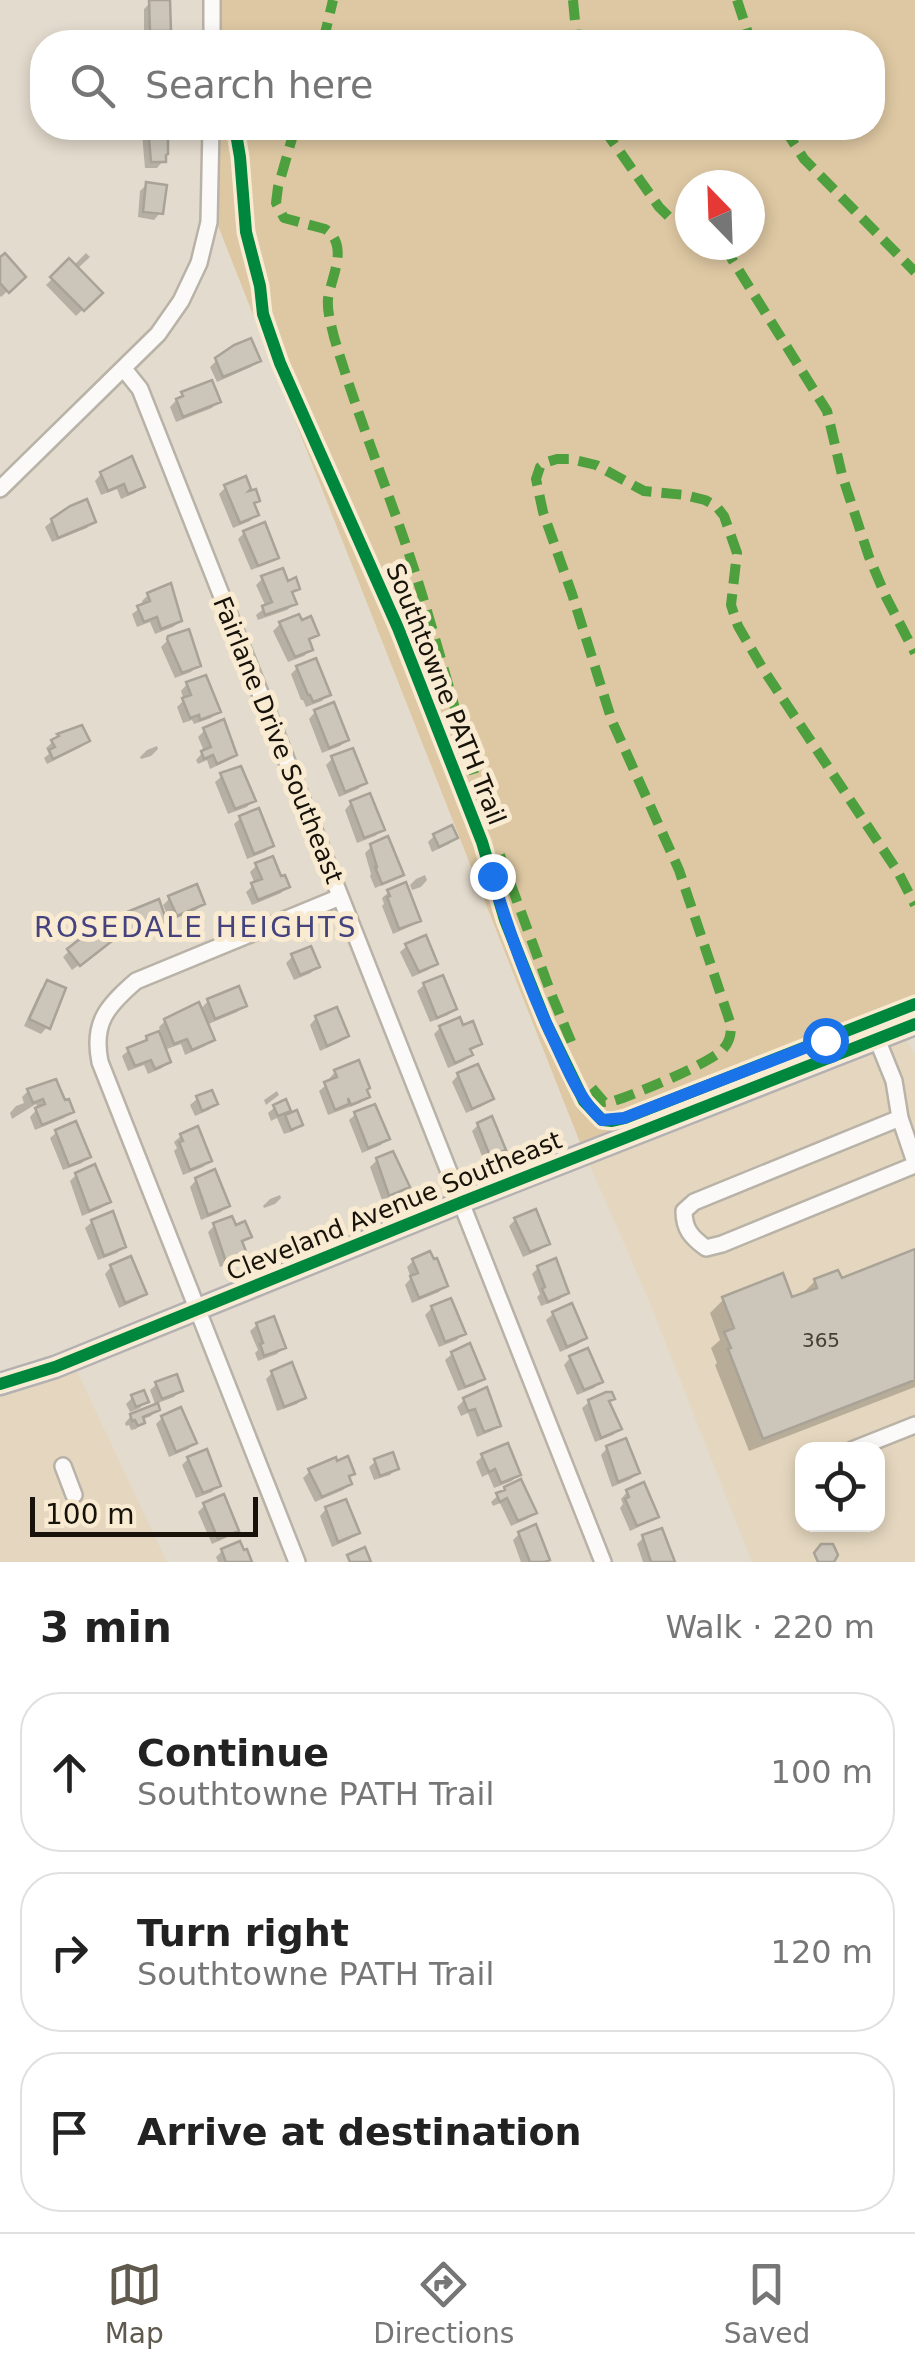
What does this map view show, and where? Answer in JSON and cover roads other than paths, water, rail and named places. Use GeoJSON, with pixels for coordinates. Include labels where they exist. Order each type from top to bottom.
{"type":"FeatureCollection","features":[{"type":"Feature","properties":{"kind":"main road","name":"Cleveland Avenue Southeast"},"geometry":{"type":"LineString","coordinates":[[0,1384],[55,1367],[915,1024]]}},
{"type":"Feature","properties":{"kind":"street"},"geometry":{"type":"LineString","coordinates":[[212,0],[212,30]]}},
{"type":"Feature","properties":{"kind":"street"},"geometry":{"type":"LineString","coordinates":[[0,489],[158,334],[181,301],[199,263],[210,209],[212,140]]}},
{"type":"Feature","properties":{"kind":"street","name":"Fairlane Drive Southeast"},"geometry":{"type":"LineString","coordinates":[[124,368],[140,389],[603,1562]]}},
{"type":"Feature","properties":{"kind":"street"},"geometry":{"type":"LineString","coordinates":[[297,1562],[97,1046],[100,1026],[111,1003],[136,981],[340,897]]}},
{"type":"Feature","properties":{"kind":"street"},"geometry":{"type":"LineString","coordinates":[[877,1039],[894,1081],[900,1118],[915,1164],[722,1244],[706,1248],[692,1238],[684,1224],[684,1211],[694,1202],[900,1118]]}},
{"type":"Feature","properties":{"kind":"street"},"geometry":{"type":"LineString","coordinates":[[872,1442],[915,1425]]}},
{"type":"Feature","properties":{"kind":"street"},"geometry":{"type":"LineString","coordinates":[[63,1466],[74,1495]]}},
{"type":"Feature","properties":{"kind":"district","name":"ROSEDALE HEIGHTS"},"geometry":{"type":"Point","coordinates":[196,927]}}]}
